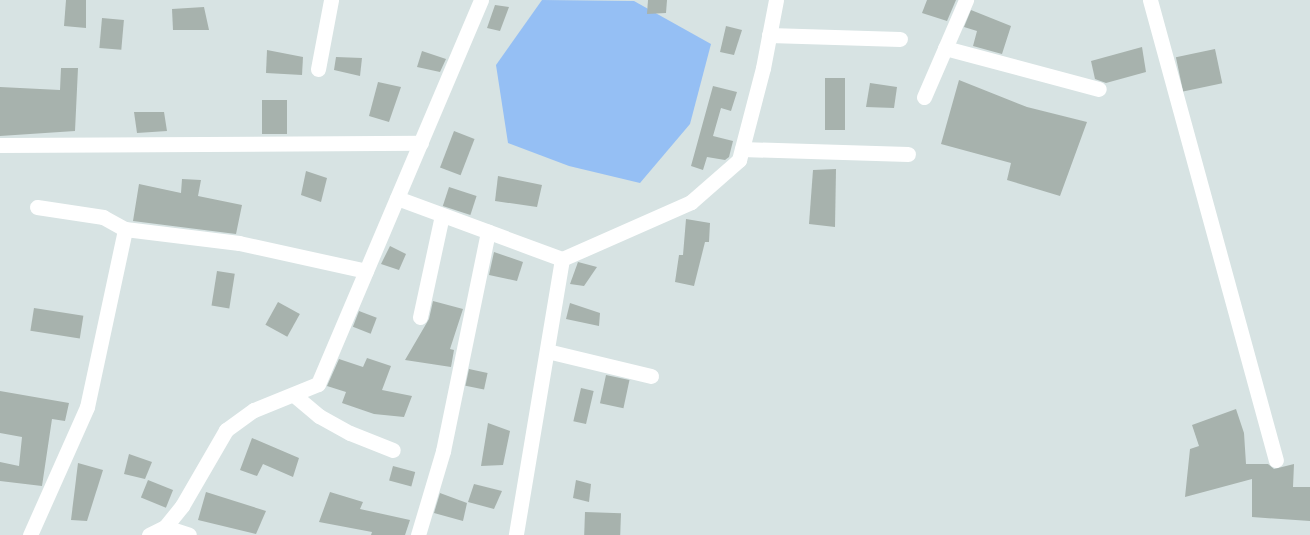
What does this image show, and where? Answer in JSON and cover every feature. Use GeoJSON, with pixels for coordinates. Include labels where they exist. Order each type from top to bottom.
{"type":"FeatureCollection","features":[{"type":"Feature","properties":{"kind":"street"},"geometry":{"type":"LineString","coordinates":[[318,69],[330,0]]}},
{"type":"Feature","properties":{"kind":"street"},"geometry":{"type":"LineString","coordinates":[[149,535],[165,527],[182,506],[226,430],[254,410],[318,384],[481,0]]}},
{"type":"Feature","properties":{"kind":"street"},"geometry":{"type":"LineString","coordinates":[[397,198],[562,258],[692,202],[739,160],[770,35],[776,0]]}},
{"type":"Feature","properties":{"kind":"street"},"geometry":{"type":"LineString","coordinates":[[924,97],[966,0]]}},
{"type":"Feature","properties":{"kind":"street"},"geometry":{"type":"LineString","coordinates":[[1150,0],[1276,460]]}},
{"type":"Feature","properties":{"kind":"street"},"geometry":{"type":"LineString","coordinates":[[770,35],[900,39]]}},
{"type":"Feature","properties":{"kind":"street"},"geometry":{"type":"LineString","coordinates":[[945,48],[1099,89]]}},
{"type":"Feature","properties":{"kind":"street"},"geometry":{"type":"LineString","coordinates":[[0,145],[421,143]]}},
{"type":"Feature","properties":{"kind":"street"},"geometry":{"type":"LineString","coordinates":[[742,148],[908,154]]}},
{"type":"Feature","properties":{"kind":"street"},"geometry":{"type":"LineString","coordinates":[[37,207],[103,217],[125,229],[238,243],[366,271]]}},
{"type":"Feature","properties":{"kind":"street"},"geometry":{"type":"LineString","coordinates":[[420,317],[442,215]]}},
{"type":"Feature","properties":{"kind":"street"},"geometry":{"type":"LineString","coordinates":[[30,535],[87,408],[125,229]]}},
{"type":"Feature","properties":{"kind":"street"},"geometry":{"type":"LineString","coordinates":[[418,535],[443,451],[488,232]]}},
{"type":"Feature","properties":{"kind":"street"},"geometry":{"type":"LineString","coordinates":[[516,535],[562,258]]}},
{"type":"Feature","properties":{"kind":"street"},"geometry":{"type":"LineString","coordinates":[[547,351],[651,376]]}},
{"type":"Feature","properties":{"kind":"street"},"geometry":{"type":"LineString","coordinates":[[294,395],[319,416],[350,433],[392,450]]}},
{"type":"Feature","properties":{"kind":"street"},"geometry":{"type":"LineString","coordinates":[[165,527],[189,535]]}},
{"type":"Feature","properties":{"kind":"water"},"geometry":{"type":"Polygon","coordinates":[[[542,0],[634,1],[711,44],[690,124],[640,183],[569,166],[508,143],[496,65],[542,0]]]}},
{"type":"Feature","properties":{"kind":"building"},"geometry":{"type":"Polygon","coordinates":[[[66,0],[86,0],[86,28],[64,26],[66,0]]]}},
{"type":"Feature","properties":{"kind":"building"},"geometry":{"type":"Polygon","coordinates":[[[648,0],[667,0],[666,13],[647,14],[648,0]]]}},
{"type":"Feature","properties":{"kind":"building"},"geometry":{"type":"Polygon","coordinates":[[[927,0],[956,0],[947,21],[922,13],[927,0]]]}},
{"type":"Feature","properties":{"kind":"building"},"geometry":{"type":"Polygon","coordinates":[[[495,5],[509,7],[500,31],[487,28],[495,5]]]}},
{"type":"Feature","properties":{"kind":"building"},"geometry":{"type":"Polygon","coordinates":[[[204,7],[209,30],[173,30],[172,9],[204,7]]]}},
{"type":"Feature","properties":{"kind":"building"},"geometry":{"type":"Polygon","coordinates":[[[971,10],[1011,26],[1002,54],[973,46],[977,31],[964,27],[971,10]]]}},
{"type":"Feature","properties":{"kind":"building"},"geometry":{"type":"Polygon","coordinates":[[[102,18],[124,20],[121,50],[99,48],[102,18]]]}},
{"type":"Feature","properties":{"kind":"building"},"geometry":{"type":"Polygon","coordinates":[[[726,26],[742,30],[734,55],[720,52],[726,26]]]}},
{"type":"Feature","properties":{"kind":"building"},"geometry":{"type":"Polygon","coordinates":[[[1142,47],[1146,72],[1106,83],[1095,79],[1091,61],[1142,47]]]}},
{"type":"Feature","properties":{"kind":"building"},"geometry":{"type":"Polygon","coordinates":[[[1215,49],[1222,83],[1183,92],[1176,57],[1215,49]]]}},
{"type":"Feature","properties":{"kind":"building"},"geometry":{"type":"Polygon","coordinates":[[[267,50],[303,57],[302,75],[266,73],[267,50]]]}},
{"type":"Feature","properties":{"kind":"building"},"geometry":{"type":"Polygon","coordinates":[[[422,51],[446,59],[440,72],[417,67],[422,51]]]}},
{"type":"Feature","properties":{"kind":"building"},"geometry":{"type":"Polygon","coordinates":[[[336,57],[362,58],[360,76],[334,70],[336,57]]]}},
{"type":"Feature","properties":{"kind":"building"},"geometry":{"type":"Polygon","coordinates":[[[61,68],[78,68],[75,131],[0,136],[0,87],[60,90],[61,68]]]}},
{"type":"Feature","properties":{"kind":"building"},"geometry":{"type":"Polygon","coordinates":[[[825,78],[845,78],[845,130],[825,130],[825,78]]]}},
{"type":"Feature","properties":{"kind":"building"},"geometry":{"type":"Polygon","coordinates":[[[959,80],[1027,107],[1087,122],[1060,196],[1007,180],[1011,163],[941,144],[959,80]]]}},
{"type":"Feature","properties":{"kind":"building"},"geometry":{"type":"Polygon","coordinates":[[[378,82],[401,87],[389,122],[369,116],[378,82]]]}},
{"type":"Feature","properties":{"kind":"building"},"geometry":{"type":"Polygon","coordinates":[[[870,83],[897,87],[894,108],[866,107],[870,83]]]}},
{"type":"Feature","properties":{"kind":"building"},"geometry":{"type":"Polygon","coordinates":[[[713,86],[737,92],[731,111],[721,108],[713,136],[733,141],[729,157],[725,160],[707,157],[703,170],[691,166],[713,86]]]}},
{"type":"Feature","properties":{"kind":"building"},"geometry":{"type":"Polygon","coordinates":[[[262,100],[287,100],[287,134],[262,134],[262,100]]]}},
{"type":"Feature","properties":{"kind":"building"},"geometry":{"type":"Polygon","coordinates":[[[134,112],[164,112],[167,131],[137,133],[134,112]]]}},
{"type":"Feature","properties":{"kind":"building"},"geometry":{"type":"Polygon","coordinates":[[[454,131],[475,139],[461,175],[440,167],[454,131]]]}},
{"type":"Feature","properties":{"kind":"building"},"geometry":{"type":"Polygon","coordinates":[[[836,169],[835,227],[809,224],[813,170],[836,169]]]}},
{"type":"Feature","properties":{"kind":"building"},"geometry":{"type":"Polygon","coordinates":[[[306,171],[327,178],[321,202],[301,195],[306,171]]]}},
{"type":"Feature","properties":{"kind":"building"},"geometry":{"type":"Polygon","coordinates":[[[498,176],[542,185],[537,207],[495,201],[498,176]]]}},
{"type":"Feature","properties":{"kind":"building"},"geometry":{"type":"Polygon","coordinates":[[[182,179],[201,180],[198,196],[242,205],[236,234],[133,221],[139,184],[181,193],[182,179]]]}},
{"type":"Feature","properties":{"kind":"building"},"geometry":{"type":"Polygon","coordinates":[[[449,187],[477,196],[470,215],[443,206],[449,187]]]}},
{"type":"Feature","properties":{"kind":"building"},"geometry":{"type":"Polygon","coordinates":[[[686,219],[710,223],[709,242],[705,242],[694,286],[675,282],[679,255],[683,255],[686,219]]]}},
{"type":"Feature","properties":{"kind":"building"},"geometry":{"type":"Polygon","coordinates":[[[390,246],[406,254],[399,270],[381,264],[390,246]]]}},
{"type":"Feature","properties":{"kind":"building"},"geometry":{"type":"Polygon","coordinates":[[[494,252],[523,262],[517,281],[489,275],[494,252]]]}},
{"type":"Feature","properties":{"kind":"building"},"geometry":{"type":"Polygon","coordinates":[[[578,262],[597,267],[584,286],[570,284],[578,262]]]}},
{"type":"Feature","properties":{"kind":"building"},"geometry":{"type":"Polygon","coordinates":[[[217,271],[235,274],[229,308],[212,306],[217,271]]]}},
{"type":"Feature","properties":{"kind":"building"},"geometry":{"type":"Polygon","coordinates":[[[433,301],[463,309],[450,349],[454,350],[451,367],[405,360],[429,319],[433,301]]]}},
{"type":"Feature","properties":{"kind":"building"},"geometry":{"type":"Polygon","coordinates":[[[278,302],[300,314],[287,337],[265,325],[278,302]]]}},
{"type":"Feature","properties":{"kind":"building"},"geometry":{"type":"Polygon","coordinates":[[[570,303],[600,313],[599,326],[566,319],[570,303]]]}},
{"type":"Feature","properties":{"kind":"building"},"geometry":{"type":"Polygon","coordinates":[[[34,308],[83,316],[80,339],[30,331],[34,308]]]}},
{"type":"Feature","properties":{"kind":"building"},"geometry":{"type":"Polygon","coordinates":[[[359,311],[377,318],[371,334],[353,327],[359,311]]]}},
{"type":"Feature","properties":{"kind":"building"},"geometry":{"type":"Polygon","coordinates":[[[367,358],[391,366],[382,390],[412,396],[404,417],[374,414],[342,403],[346,392],[327,386],[339,359],[363,367],[367,358]]]}},
{"type":"Feature","properties":{"kind":"building"},"geometry":{"type":"Polygon","coordinates":[[[469,369],[488,373],[484,390],[465,386],[469,369]]]}},
{"type":"Feature","properties":{"kind":"building"},"geometry":{"type":"Polygon","coordinates":[[[606,375],[629,380],[623,408],[600,403],[606,375]]]}},
{"type":"Feature","properties":{"kind":"building"},"geometry":{"type":"Polygon","coordinates":[[[581,388],[594,391],[586,424],[573,421],[581,388]]]}},
{"type":"Feature","properties":{"kind":"building"},"geometry":{"type":"Polygon","coordinates":[[[0,391],[69,403],[65,421],[52,419],[42,486],[0,481],[0,462],[19,466],[22,437],[0,433],[0,391]]]}},
{"type":"Feature","properties":{"kind":"building"},"geometry":{"type":"Polygon","coordinates":[[[1236,409],[1244,433],[1246,464],[1268,464],[1274,469],[1294,464],[1293,487],[1310,487],[1310,521],[1252,517],[1252,479],[1185,497],[1190,449],[1199,446],[1192,425],[1236,409]]]}},
{"type":"Feature","properties":{"kind":"building"},"geometry":{"type":"Polygon","coordinates":[[[488,423],[510,431],[503,465],[481,466],[488,423]]]}},
{"type":"Feature","properties":{"kind":"building"},"geometry":{"type":"Polygon","coordinates":[[[252,438],[299,458],[293,477],[263,464],[257,476],[240,470],[252,438]]]}},
{"type":"Feature","properties":{"kind":"building"},"geometry":{"type":"Polygon","coordinates":[[[129,454],[152,462],[145,479],[124,474],[129,454]]]}},
{"type":"Feature","properties":{"kind":"building"},"geometry":{"type":"Polygon","coordinates":[[[78,463],[103,470],[87,521],[71,520],[78,463]]]}},
{"type":"Feature","properties":{"kind":"building"},"geometry":{"type":"Polygon","coordinates":[[[393,466],[415,472],[411,486],[389,480],[393,466]]]}},
{"type":"Feature","properties":{"kind":"building"},"geometry":{"type":"Polygon","coordinates":[[[148,480],[173,490],[166,508],[141,498],[148,480]]]}},
{"type":"Feature","properties":{"kind":"building"},"geometry":{"type":"Polygon","coordinates":[[[576,480],[591,484],[589,502],[573,498],[576,480]]]}},
{"type":"Feature","properties":{"kind":"building"},"geometry":{"type":"Polygon","coordinates":[[[474,484],[502,491],[494,509],[468,502],[474,484]]]}},
{"type":"Feature","properties":{"kind":"building"},"geometry":{"type":"Polygon","coordinates":[[[206,492],[266,511],[256,534],[198,520],[206,492]]]}},
{"type":"Feature","properties":{"kind":"building"},"geometry":{"type":"Polygon","coordinates":[[[330,492],[363,502],[360,509],[410,520],[405,535],[371,535],[372,532],[319,522],[330,492]]]}},
{"type":"Feature","properties":{"kind":"building"},"geometry":{"type":"Polygon","coordinates":[[[440,493],[467,503],[463,521],[434,513],[440,493]]]}},
{"type":"Feature","properties":{"kind":"building"},"geometry":{"type":"Polygon","coordinates":[[[585,512],[621,513],[620,535],[584,535],[585,512]]]}}]}
